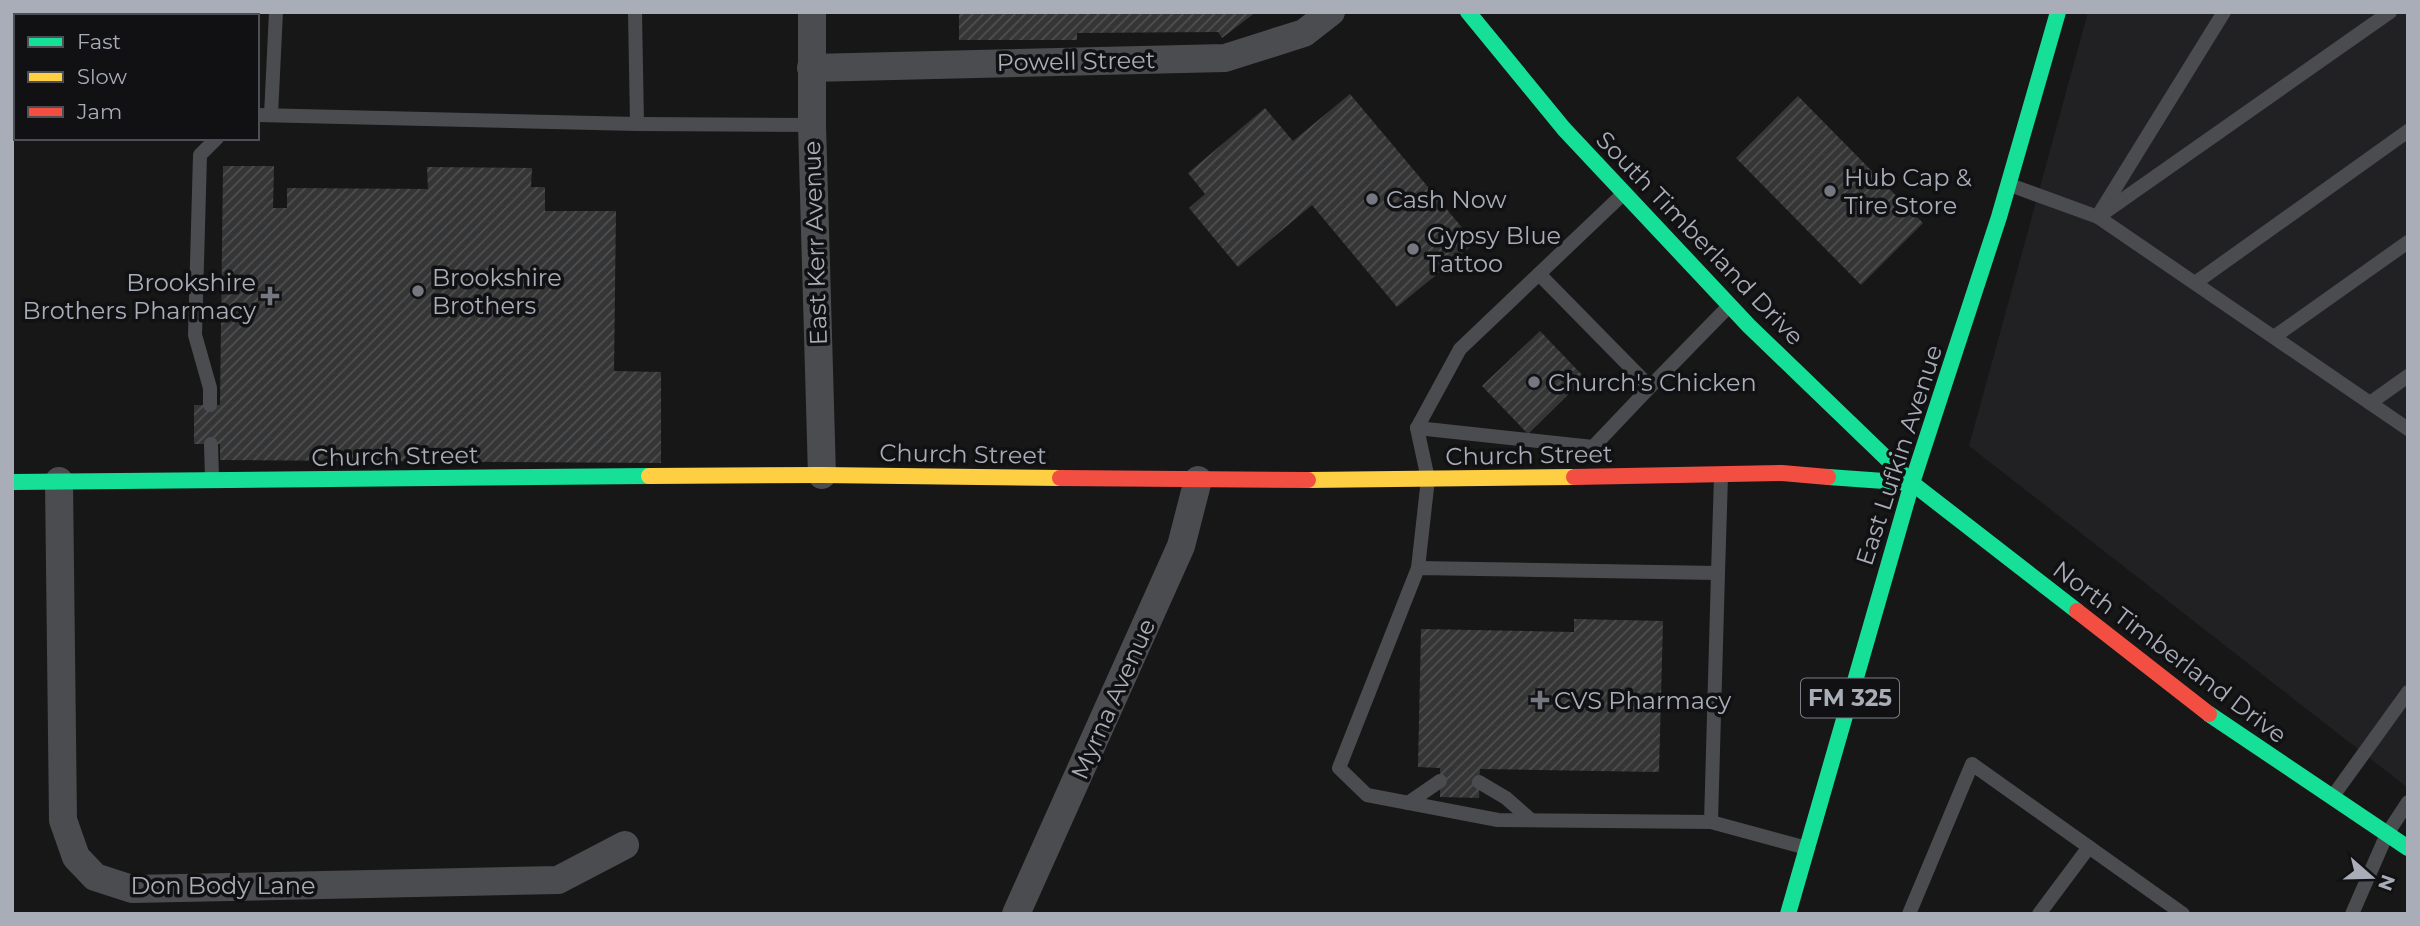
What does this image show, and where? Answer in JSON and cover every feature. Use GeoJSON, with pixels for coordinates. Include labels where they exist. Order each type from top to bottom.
{"type":"FeatureCollection","features":[{"type":"Feature","properties":{"kind":"street","name":"East Kerr Avenue"},"geometry":{"type":"LineString","coordinates":[[812,12],[812,125],[822,475]]}},
{"type":"Feature","properties":{"kind":"street","name":"Powell Street"},"geometry":{"type":"LineString","coordinates":[[811,68],[1225,58],[1304,33],[1331,12]]}},
{"type":"Feature","properties":{"kind":"street","name":"South Timberland Drive"},"geometry":{"type":"LineString","coordinates":[[1468,12],[1564,129],[1625,194],[1730,305],[1912,482]]}},
{"type":"Feature","properties":{"kind":"street","name":"East Lufkin Avenue"},"geometry":{"type":"LineString","coordinates":[[1788,914],[1912,482],[2009,184],[2058,12]]}},
{"type":"Feature","properties":{"kind":"street","name":"Church Street"},"geometry":{"type":"LineString","coordinates":[[12,482],[822,475],[1198,480],[1428,479],[1782,473],[1912,482]]}},
{"type":"Feature","properties":{"kind":"street","name":"Myrna Avenue"},"geometry":{"type":"LineString","coordinates":[[1016,914],[1181,546],[1198,480]]}},
{"type":"Feature","properties":{"kind":"street","name":"Don Body Lane"},"geometry":{"type":"LineString","coordinates":[[59,481],[62,820],[76,857],[95,877],[132,889],[558,880],[625,845]]}},
{"type":"Feature","properties":{"kind":"street","name":"North Timberland Drive"},"geometry":{"type":"LineString","coordinates":[[1912,482],[2222,724],[2408,848]]}},
{"type":"Feature","properties":{"kind":"lane"},"geometry":{"type":"LineString","coordinates":[[276,12],[264,115],[637,124],[812,125]]}},
{"type":"Feature","properties":{"kind":"lane"},"geometry":{"type":"LineString","coordinates":[[635,12],[637,124]]}},
{"type":"Feature","properties":{"kind":"lane"},"geometry":{"type":"LineString","coordinates":[[2098,217],[2224,12]]}},
{"type":"Feature","properties":{"kind":"lane"},"geometry":{"type":"LineString","coordinates":[[2098,217],[2390,12]]}},
{"type":"Feature","properties":{"kind":"lane"},"geometry":{"type":"LineString","coordinates":[[2194,283],[2408,131]]}},
{"type":"Feature","properties":{"kind":"lane"},"geometry":{"type":"LineString","coordinates":[[210,405],[210,388],[195,335],[200,155],[214,140]]}},
{"type":"Feature","properties":{"kind":"lane"},"geometry":{"type":"LineString","coordinates":[[2009,184],[2098,217],[2408,429]]}},
{"type":"Feature","properties":{"kind":"lane"},"geometry":{"type":"LineString","coordinates":[[1625,194],[1460,349],[1417,428],[1428,479],[1418,568],[1339,768],[1367,795],[1498,820],[1711,822],[1808,848]]}},
{"type":"Feature","properties":{"kind":"lane"},"geometry":{"type":"LineString","coordinates":[[2274,337],[2408,242]]}},
{"type":"Feature","properties":{"kind":"lane"},"geometry":{"type":"LineString","coordinates":[[1539,274],[1650,387]]}},
{"type":"Feature","properties":{"kind":"lane"},"geometry":{"type":"LineString","coordinates":[[1417,428],[1593,447],[1730,305]]}},
{"type":"Feature","properties":{"kind":"lane"},"geometry":{"type":"LineString","coordinates":[[2370,403],[2408,376]]}},
{"type":"Feature","properties":{"kind":"lane"},"geometry":{"type":"LineString","coordinates":[[211,444],[212,481]]}},
{"type":"Feature","properties":{"kind":"lane"},"geometry":{"type":"LineString","coordinates":[[1711,822],[1721,475]]}},
{"type":"Feature","properties":{"kind":"lane"},"geometry":{"type":"LineString","coordinates":[[1418,568],[1717,573]]}},
{"type":"Feature","properties":{"kind":"lane"},"geometry":{"type":"LineString","coordinates":[[2332,797],[2408,692]]}},
{"type":"Feature","properties":{"kind":"lane"},"geometry":{"type":"LineString","coordinates":[[1909,914],[1972,764],[2183,914]]}},
{"type":"Feature","properties":{"kind":"lane"},"geometry":{"type":"LineString","coordinates":[[1408,803],[1440,781]]}},
{"type":"Feature","properties":{"kind":"lane"},"geometry":{"type":"LineString","coordinates":[[1479,782],[1506,798],[1531,820]]}},
{"type":"Feature","properties":{"kind":"lane"},"geometry":{"type":"LineString","coordinates":[[2351,914],[2387,834],[2408,802]]}},
{"type":"Feature","properties":{"kind":"lane"},"geometry":{"type":"LineString","coordinates":[[2039,914],[2089,847]]}},
{"type":"Feature","properties":{"kind":"shaded area"},"geometry":{"type":"Polygon","coordinates":[[[2088,12],[2408,12],[2408,788],[1969,446],[2088,12]]]}},
{"type":"Feature","properties":{"kind":"building"},"geometry":{"type":"Polygon","coordinates":[[[959,12],[1256,12],[1222,38],[1218,32],[1077,33],[1077,40],[959,40],[959,12]]]}},
{"type":"Feature","properties":{"kind":"building"},"geometry":{"type":"Polygon","coordinates":[[[1350,94],[1475,243],[1397,307],[1312,205],[1238,267],[1189,208],[1205,194],[1188,173],[1265,108],[1293,141],[1350,94]]]}},
{"type":"Feature","properties":{"kind":"building","name":"Hub Cap & Tire Store"},"geometry":{"type":"Polygon","coordinates":[[[1798,96],[1923,223],[1861,285],[1736,158],[1798,96]]]}},
{"type":"Feature","properties":{"kind":"building","name":"Brookshire Brothers"},"geometry":{"type":"Polygon","coordinates":[[[223,166],[274,166],[273,208],[287,208],[287,188],[428,189],[427,167],[532,168],[531,187],[545,187],[545,211],[616,211],[614,371],[661,372],[661,463],[220,460],[220,444],[194,444],[194,405],[220,405],[223,166]]]}},
{"type":"Feature","properties":{"kind":"building","name":"Church's Chicken"},"geometry":{"type":"Polygon","coordinates":[[[1540,331],[1585,378],[1528,434],[1482,386],[1540,331]]]}},
{"type":"Feature","properties":{"kind":"building","name":"CVS Pharmacy"},"geometry":{"type":"Polygon","coordinates":[[[1574,619],[1663,621],[1659,772],[1480,769],[1479,798],[1440,797],[1440,768],[1418,767],[1421,629],[1574,632],[1574,619]]]}},
{"type":"Feature","properties":{"kind":"traffic: fast"},"geometry":{"type":"LineString","coordinates":[[1468,12],[1564,129],[1749,326],[1912,483],[2077,611]]}},
{"type":"Feature","properties":{"kind":"traffic: fast"},"geometry":{"type":"LineString","coordinates":[[1828,477],[1912,483],[1999,217],[2058,12]]}},
{"type":"Feature","properties":{"kind":"traffic: fast"},"geometry":{"type":"LineString","coordinates":[[12,482],[649,476]]}},
{"type":"Feature","properties":{"kind":"traffic: fast"},"geometry":{"type":"LineString","coordinates":[[1788,914],[1912,483]]}},
{"type":"Feature","properties":{"kind":"traffic: fast"},"geometry":{"type":"LineString","coordinates":[[2209,714],[2408,848]]}},
{"type":"Feature","properties":{"kind":"traffic: slow"},"geometry":{"type":"LineString","coordinates":[[649,476],[1060,478]]}},
{"type":"Feature","properties":{"kind":"traffic: slow"},"geometry":{"type":"LineString","coordinates":[[1308,480],[1574,477]]}},
{"type":"Feature","properties":{"kind":"traffic: jam"},"geometry":{"type":"LineString","coordinates":[[1574,477],[1782,473],[1828,477]]}},
{"type":"Feature","properties":{"kind":"traffic: jam"},"geometry":{"type":"LineString","coordinates":[[1060,478],[1308,480]]}},
{"type":"Feature","properties":{"kind":"traffic: jam"},"geometry":{"type":"LineString","coordinates":[[2077,611],[2209,714]]}},
{"type":"Feature","properties":{"kind":"place","name":"Hub Cap & Tire Store"},"geometry":{"type":"Point","coordinates":[1830,191]}},
{"type":"Feature","properties":{"kind":"place","name":"Cash Now"},"geometry":{"type":"Point","coordinates":[1372,199]}},
{"type":"Feature","properties":{"kind":"place","name":"Gypsy Blue Tattoo"},"geometry":{"type":"Point","coordinates":[1413,249]}},
{"type":"Feature","properties":{"kind":"place","name":"Brookshire Brothers"},"geometry":{"type":"Point","coordinates":[418,291]}},
{"type":"Feature","properties":{"kind":"place","name":"Brookshire Brothers Pharmacy"},"geometry":{"type":"Point","coordinates":[270,296]}},
{"type":"Feature","properties":{"kind":"place","name":"Church's Chicken"},"geometry":{"type":"Point","coordinates":[1534,382]}},
{"type":"Feature","properties":{"kind":"place","name":"CVS Pharmacy"},"geometry":{"type":"Point","coordinates":[1540,700]}}]}
